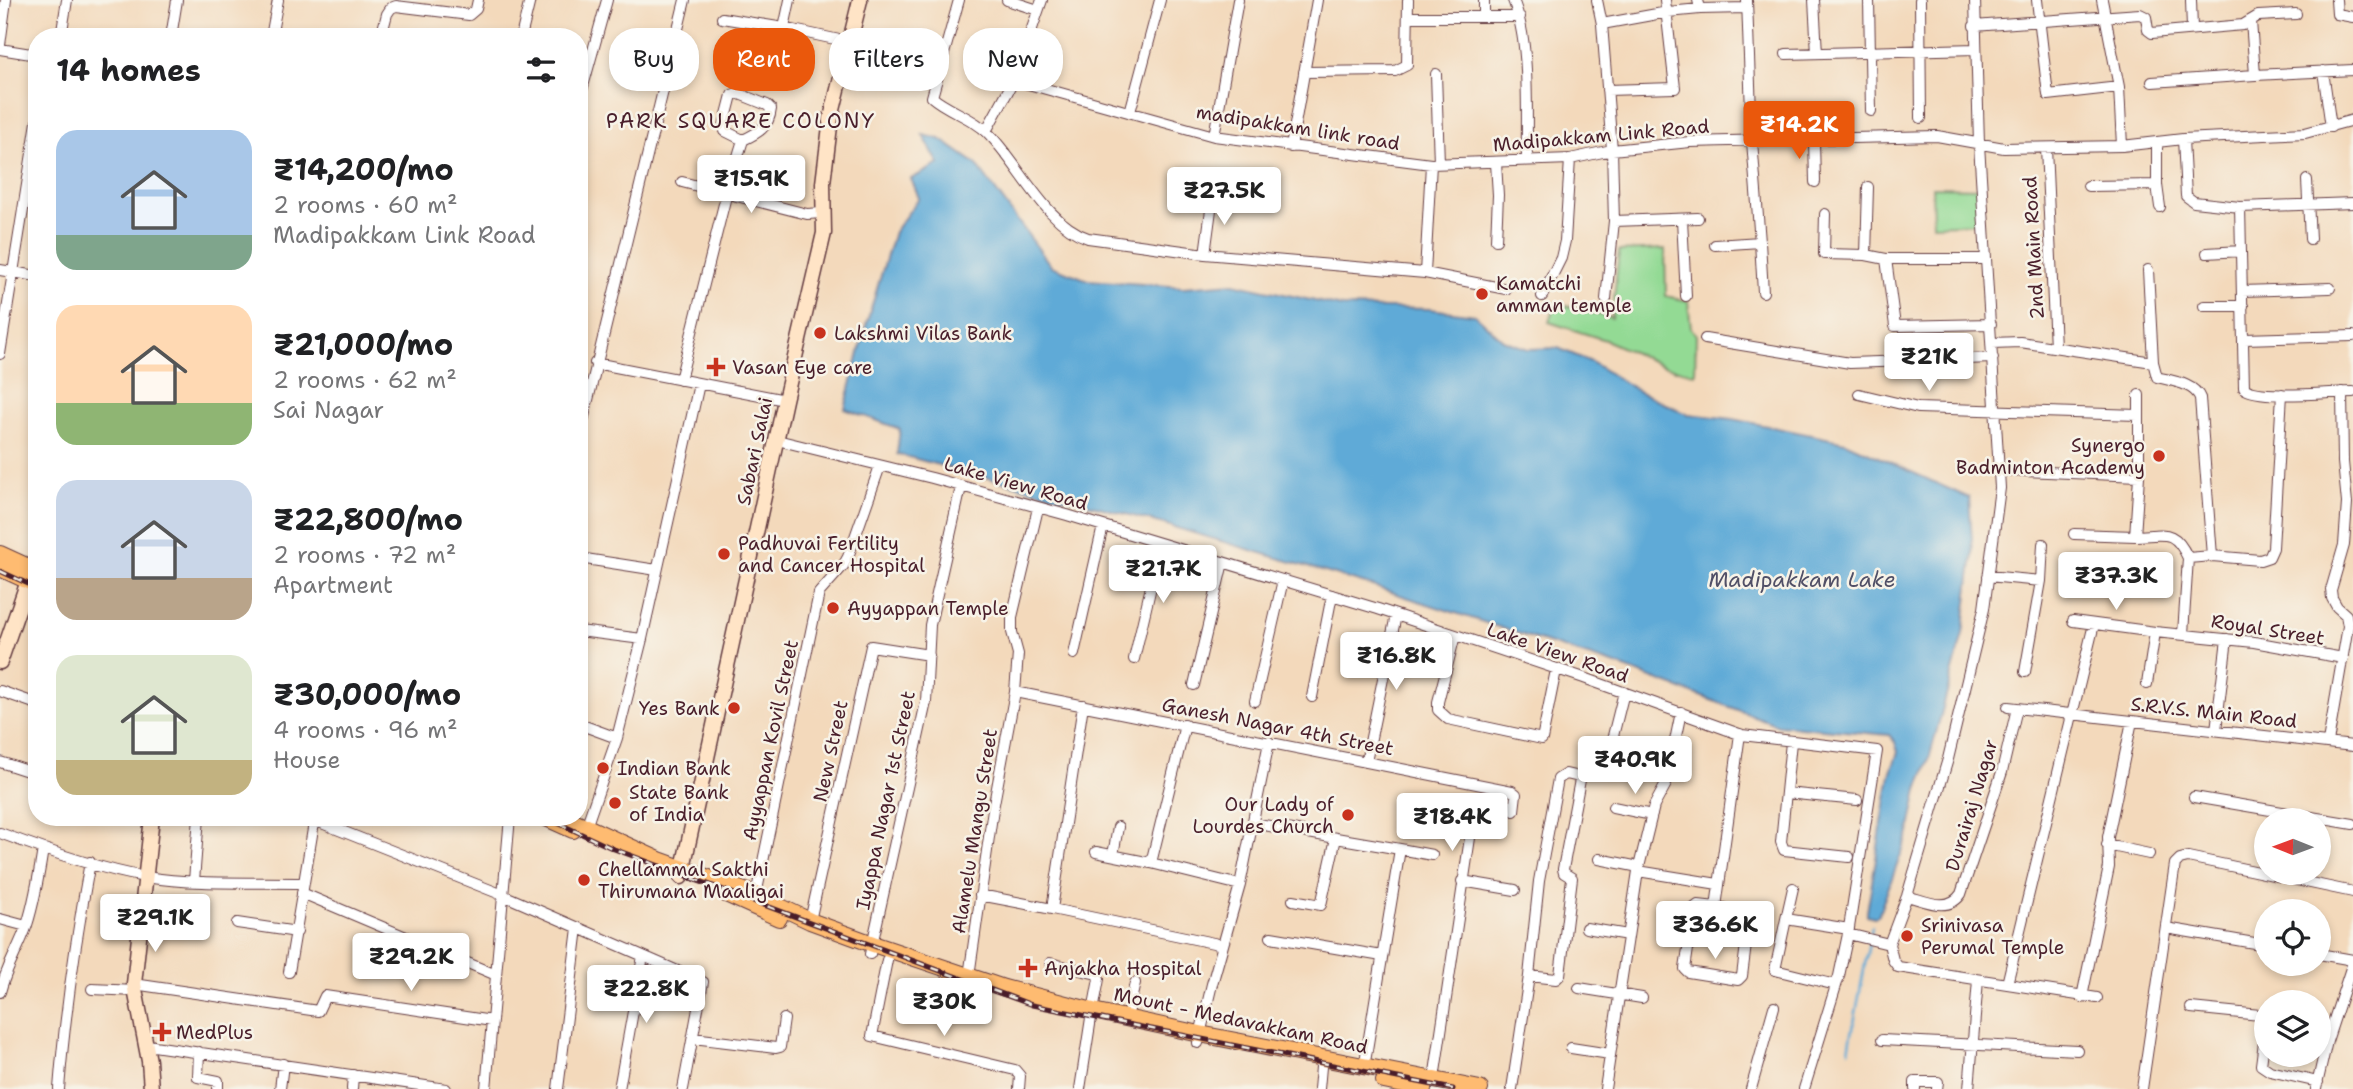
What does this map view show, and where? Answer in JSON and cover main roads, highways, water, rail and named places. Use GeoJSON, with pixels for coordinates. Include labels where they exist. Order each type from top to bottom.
{"type":"FeatureCollection","features":[{"type":"Feature","properties":{"kind":"main road","name":"Sabari Salai"},"geometry":{"type":"LineString","coordinates":[[682,872],[824,233],[823,183],[831,118],[860,0]]}},
{"type":"Feature","properties":{"kind":"main road"},"geometry":{"type":"LineString","coordinates":[[0,554],[28,573]]}},
{"type":"Feature","properties":{"kind":"main road"},"geometry":{"type":"LineString","coordinates":[[0,568],[28,575]]}},
{"type":"Feature","properties":{"kind":"main road"},"geometry":{"type":"LineString","coordinates":[[0,662],[28,589]]}},
{"type":"Feature","properties":{"kind":"main road"},"geometry":{"type":"LineString","coordinates":[[151,826],[135,988],[147,1045],[151,1089]]}},
{"type":"Feature","properties":{"kind":"main road","name":"Mount - Medavakkam Road"},"geometry":{"type":"LineString","coordinates":[[567,826],[682,872],[756,895],[871,949],[887,960],[1092,1014],[1321,1067],[1480,1089]]}},
{"type":"Feature","properties":{"kind":"main road","name":"Mount - Medavakkam Road"},"geometry":{"type":"LineString","coordinates":[[584,826],[828,939],[969,976],[1092,1014],[1127,1018],[1199,1038],[1364,1068],[1429,1084]]}},
{"type":"Feature","properties":{"kind":"water","name":"Madipakkam Lake"},"geometry":{"type":"Polygon","coordinates":[[[923,135],[940,139],[976,164],[1051,266],[1088,280],[1183,287],[1234,283],[1342,307],[1430,309],[1475,315],[1503,340],[1528,349],[1558,348],[1591,362],[1638,391],[1687,414],[1733,419],[1845,442],[1969,498],[1973,554],[1963,634],[1918,790],[1909,833],[1878,916],[1867,915],[1867,912],[1890,775],[1898,752],[1889,735],[1778,725],[1622,667],[1369,585],[1160,523],[897,454],[900,429],[845,409],[894,232],[919,198],[911,179],[939,164],[923,135]]]}},
{"type":"Feature","properties":{"kind":"waterway"},"geometry":{"type":"LineString","coordinates":[[1870,937],[1872,926]]}},
{"type":"Feature","properties":{"kind":"waterway"},"geometry":{"type":"LineString","coordinates":[[1849,1050],[1869,943]]}},
{"type":"Feature","properties":{"kind":"railway"},"geometry":{"type":"LineString","coordinates":[[0,571],[28,584]]}},
{"type":"Feature","properties":{"kind":"railway"},"geometry":{"type":"LineString","coordinates":[[564,826],[614,849],[1032,1005],[1453,1089]]}},
{"type":"Feature","properties":{"kind":"place","name":"Kamatchi amman temple"},"geometry":{"type":"Point","coordinates":[1482,294]}},
{"type":"Feature","properties":{"kind":"place","name":"Lakshmi Vilas Bank"},"geometry":{"type":"Point","coordinates":[820,333]}},
{"type":"Feature","properties":{"kind":"place","name":"Vasan Eye care"},"geometry":{"type":"Point","coordinates":[716,367]}},
{"type":"Feature","properties":{"kind":"place","name":"Synergo Badminton Academy"},"geometry":{"type":"Point","coordinates":[2159,456]}},
{"type":"Feature","properties":{"kind":"place","name":"Padhuvai Fertility and Cancer Hospital"},"geometry":{"type":"Point","coordinates":[724,554]}},
{"type":"Feature","properties":{"kind":"place","name":"Ayyappan Temple"},"geometry":{"type":"Point","coordinates":[833,608]}},
{"type":"Feature","properties":{"kind":"place","name":"Yes Bank"},"geometry":{"type":"Point","coordinates":[734,708]}},
{"type":"Feature","properties":{"kind":"place","name":"Indian Bank"},"geometry":{"type":"Point","coordinates":[603,768]}},
{"type":"Feature","properties":{"kind":"place","name":"State Bank of India"},"geometry":{"type":"Point","coordinates":[615,803]}},
{"type":"Feature","properties":{"kind":"place","name":"Our Lady of Lourdes Church"},"geometry":{"type":"Point","coordinates":[1348,815]}},
{"type":"Feature","properties":{"kind":"place","name":"Chellammal Sakthi Thirumana Maaligai"},"geometry":{"type":"Point","coordinates":[584,880]}},
{"type":"Feature","properties":{"kind":"place","name":"Srinivasa Perumal Temple"},"geometry":{"type":"Point","coordinates":[1907,936]}},
{"type":"Feature","properties":{"kind":"place","name":"Anjakha Hospital"},"geometry":{"type":"Point","coordinates":[1028,968]}},
{"type":"Feature","properties":{"kind":"place","name":"MedPlus"},"geometry":{"type":"Point","coordinates":[162,1032]}},
{"type":"Feature","properties":{"kind":"district","name":"PARK SQUARE COLONY"},"geometry":{"type":"Point","coordinates":[741,121]}}]}
